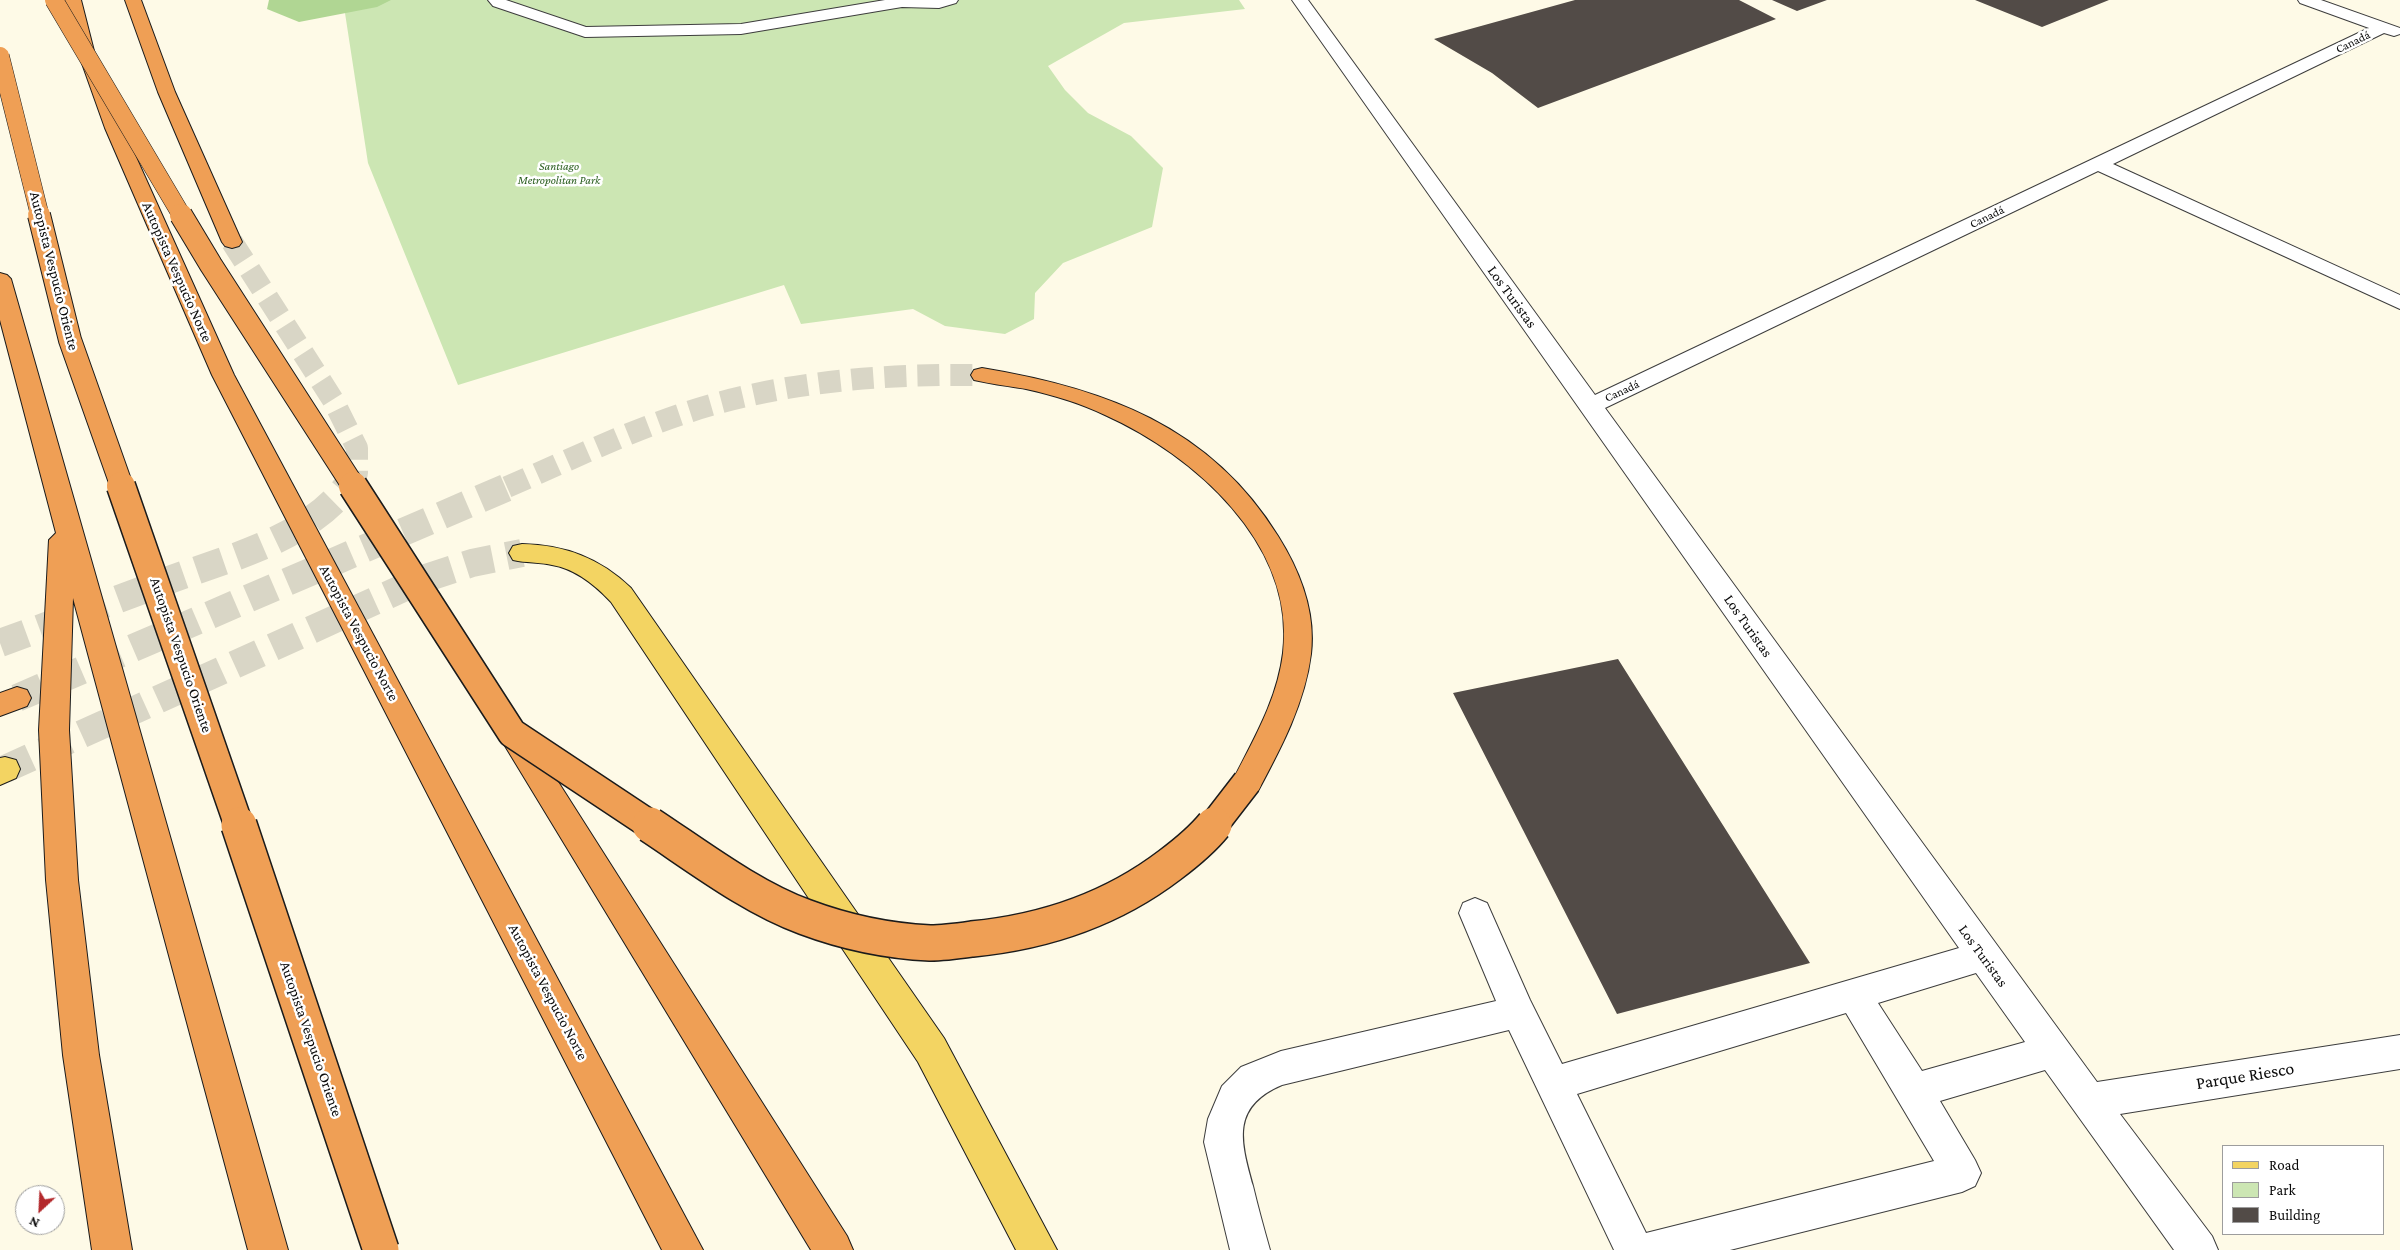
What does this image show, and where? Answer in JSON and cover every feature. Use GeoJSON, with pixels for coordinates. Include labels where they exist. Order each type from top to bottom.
{"type":"FeatureCollection","features":[{"type":"Feature","properties":{"kind":"highway"},"geometry":{"type":"LineString","coordinates":[[54,0],[211,265],[512,733],[833,1250]]}},
{"type":"Feature","properties":{"kind":"highway","name":"Autopista Vespucio Norte"},"geometry":{"type":"LineString","coordinates":[[73,0],[87,55],[114,128],[223,375],[682,1250]]}},
{"type":"Feature","properties":{"kind":"highway"},"geometry":{"type":"LineString","coordinates":[[133,0],[192,156],[232,242]]}},
{"type":"Feature","properties":{"kind":"highway","name":"Autopista Vespucio Oriente"},"geometry":{"type":"LineString","coordinates":[[0,56],[70,340],[206,727],[380,1250]]}},
{"type":"Feature","properties":{"kind":"highway"},"geometry":{"type":"LineString","coordinates":[[0,279],[63,513],[268,1250]]}},
{"type":"Feature","properties":{"kind":"highway"},"geometry":{"type":"LineString","coordinates":[[512,733],[744,887],[770,902],[804,917],[835,927],[902,941],[965,942],[1007,936],[1069,920],[1122,898],[1169,868],[1189,851],[1220,818],[1247,782],[1260,760],[1285,705],[1291,686],[1297,652],[1297,621],[1289,584],[1259,524],[1228,485],[1174,442],[1137,420],[1100,403],[1056,388],[982,376]]}},
{"type":"Feature","properties":{"kind":"highway"},"geometry":{"type":"LineString","coordinates":[[63,513],[54,730],[62,880],[81,1055],[112,1250]]}},
{"type":"Feature","properties":{"kind":"highway"},"geometry":{"type":"LineString","coordinates":[[605,1100],[698,1250]]}},
{"type":"Feature","properties":{"kind":"main road"},"geometry":{"type":"LineString","coordinates":[[522,553],[545,554],[570,559],[604,579],[621,594],[931,1050],[1038,1250]]}},
{"type":"Feature","properties":{"kind":"street"},"geometry":{"type":"LineString","coordinates":[[496,0],[498,3],[585,32],[741,29],[902,2],[939,3],[950,0]]}},
{"type":"Feature","properties":{"kind":"street","name":"Los Turistas"},"geometry":{"type":"LineString","coordinates":[[1300,0],[2052,1051],[2198,1250]]}},
{"type":"Feature","properties":{"kind":"street"},"geometry":{"type":"LineString","coordinates":[[2306,0],[2392,30]]}},
{"type":"Feature","properties":{"kind":"street","name":"Canadá"},"geometry":{"type":"LineString","coordinates":[[1591,406],[2098,164],[2392,30]]}},
{"type":"Feature","properties":{"kind":"street"},"geometry":{"type":"LineString","coordinates":[[2098,164],[2400,303]]}},
{"type":"Feature","properties":{"kind":"street"},"geometry":{"type":"LineString","coordinates":[[1476,913],[1518,1012],[1634,1250]]}},
{"type":"Feature","properties":{"kind":"street"},"geometry":{"type":"LineString","coordinates":[[1553,1084],[1984,956]]}},
{"type":"Feature","properties":{"kind":"street"},"geometry":{"type":"LineString","coordinates":[[1652,1250],[1962,1173],[1854,995]]}},
{"type":"Feature","properties":{"kind":"street"},"geometry":{"type":"LineString","coordinates":[[1250,1250],[1223,1142],[1226,1119],[1235,1099],[1254,1079],[1281,1068],[1518,1012]]}},
{"type":"Feature","properties":{"kind":"street"},"geometry":{"type":"LineString","coordinates":[[1914,1091],[2052,1051]]}},
{"type":"Feature","properties":{"kind":"street","name":"Parque Riesco"},"geometry":{"type":"LineString","coordinates":[[2089,1101],[2400,1052]]}},
{"type":"Feature","properties":{"kind":"green space"},"geometry":{"type":"Polygon","coordinates":[[[269,0],[391,0],[377,7],[299,22],[267,9],[269,0]]]}},
{"type":"Feature","properties":{"kind":"green space","name":"Santiago Metropolitan Park"},"geometry":{"type":"Polygon","coordinates":[[[343,0],[1239,0],[1245,9],[1124,23],[1048,66],[1065,90],[1088,113],[1131,136],[1163,168],[1152,227],[1063,263],[1035,293],[1034,319],[1005,334],[945,326],[913,309],[801,324],[784,285],[458,385],[368,163],[343,0]]]}},
{"type":"Feature","properties":{"kind":"building"},"geometry":{"type":"Polygon","coordinates":[[[1575,0],[1739,0],[1776,19],[1538,108],[1492,73],[1434,39],[1575,0]]]}},
{"type":"Feature","properties":{"kind":"building"},"geometry":{"type":"Polygon","coordinates":[[[1772,0],[1827,0],[1797,11],[1772,0]]]}},
{"type":"Feature","properties":{"kind":"building"},"geometry":{"type":"Polygon","coordinates":[[[1975,0],[2109,0],[2042,27],[1975,0]]]}},
{"type":"Feature","properties":{"kind":"building"},"geometry":{"type":"Polygon","coordinates":[[[1618,659],[1810,963],[1617,1014],[1453,693],[1618,659]]]}},
{"type":"Feature","properties":{"kind":"tunnel"},"geometry":{"type":"LineString","coordinates":[[232,242],[333,400],[357,448],[357,473],[346,487]]}},
{"type":"Feature","properties":{"kind":"tunnel"},"geometry":{"type":"LineString","coordinates":[[507,487],[659,422],[744,396],[845,380],[879,377],[982,375]]}},
{"type":"Feature","properties":{"kind":"tunnel"},"geometry":{"type":"LineString","coordinates":[[0,643],[263,546],[310,521],[330,505],[347,486]]}},
{"type":"Feature","properties":{"kind":"tunnel"},"geometry":{"type":"LineString","coordinates":[[17,698],[510,486]]}},
{"type":"Feature","properties":{"kind":"tunnel"},"geometry":{"type":"LineString","coordinates":[[5,769],[423,579],[472,563],[522,553]]}}]}
